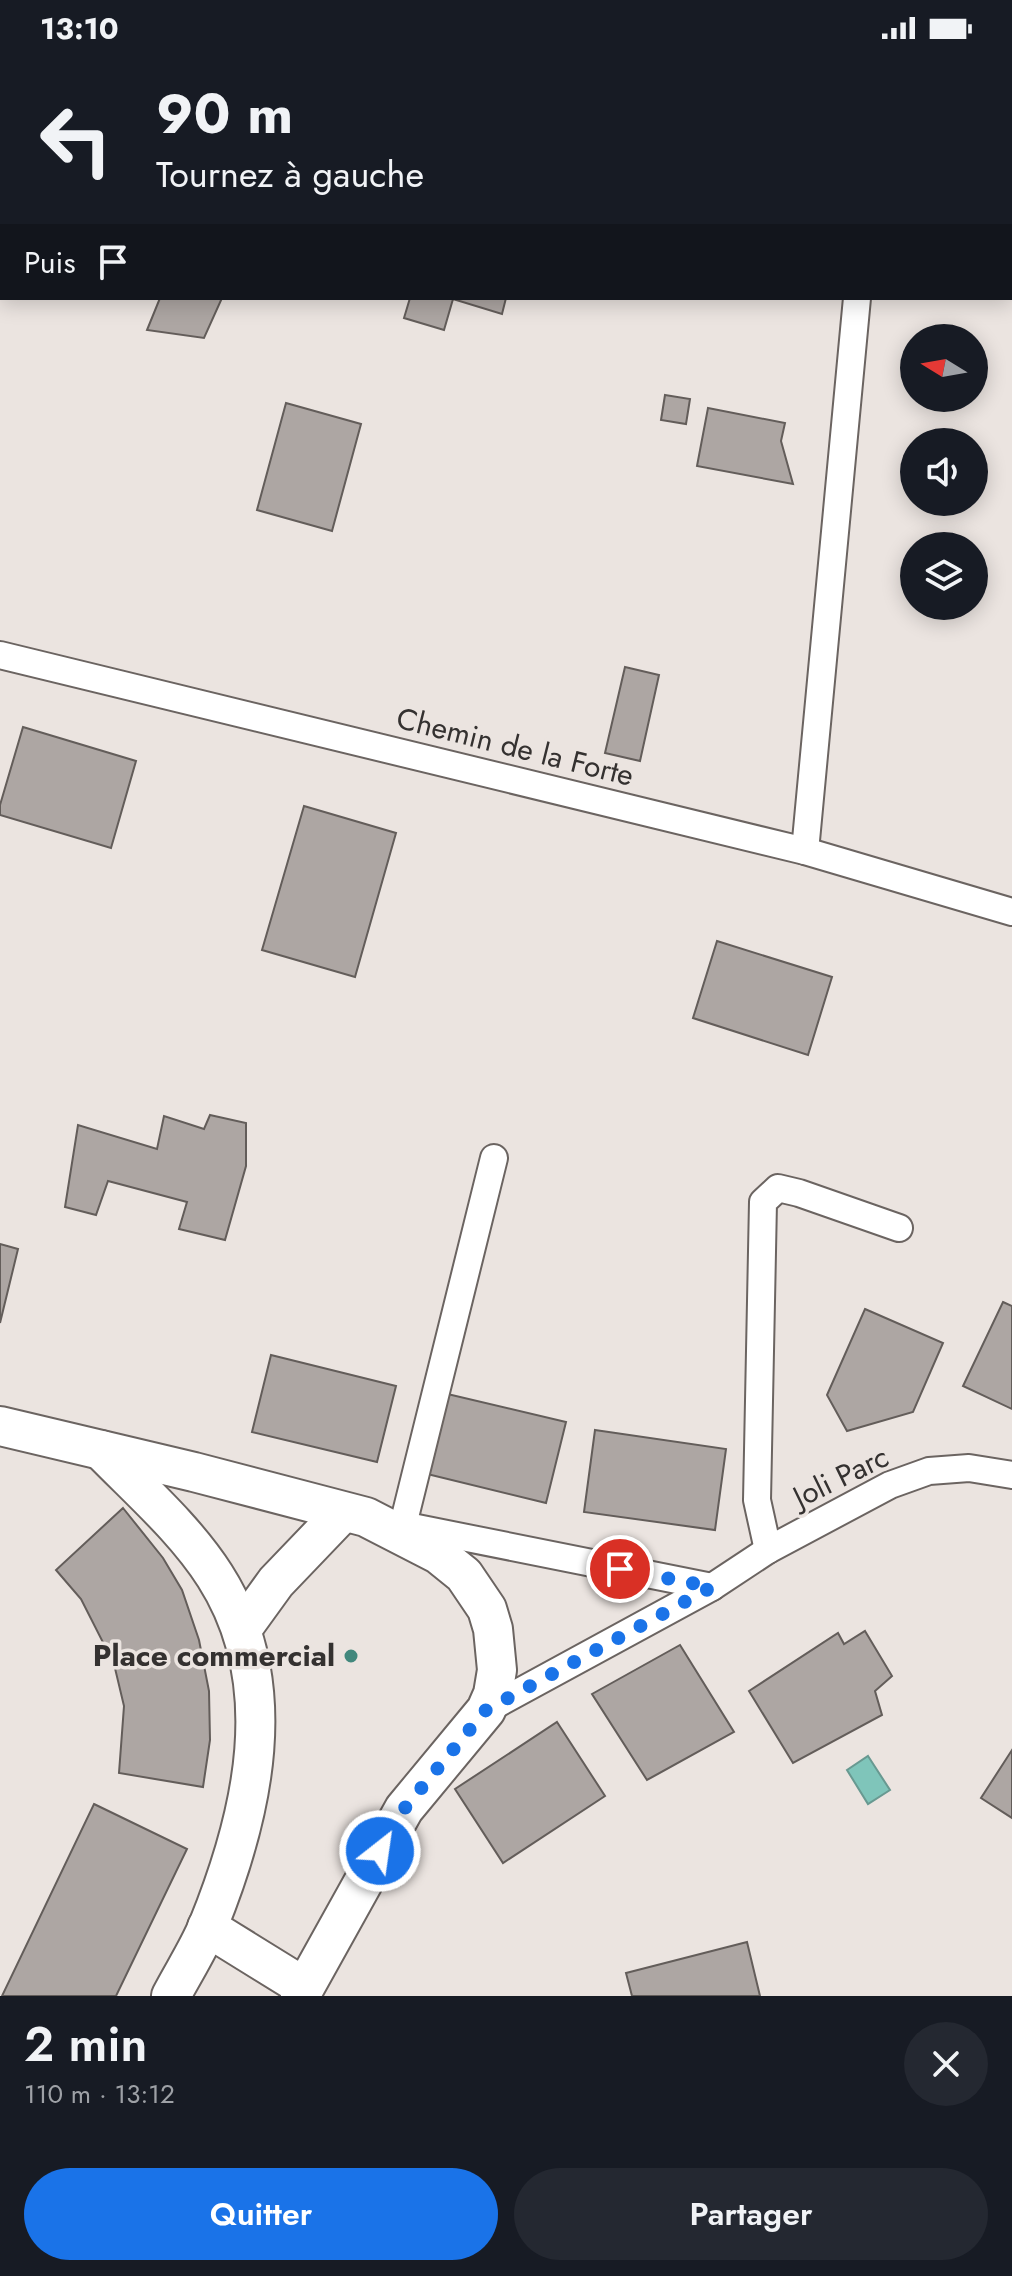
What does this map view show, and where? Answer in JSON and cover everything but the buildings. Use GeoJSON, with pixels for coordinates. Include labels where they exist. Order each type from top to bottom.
{"type":"FeatureCollection","features":[{"type":"Feature","properties":{"kind":"street"},"geometry":{"type":"LineString","coordinates":[[805,851],[857,300]]}},
{"type":"Feature","properties":{"kind":"street","name":"Chemin de la Forte"},"geometry":{"type":"LineString","coordinates":[[0,655],[805,851],[1012,912]]}},
{"type":"Feature","properties":{"kind":"street"},"geometry":{"type":"LineString","coordinates":[[403,1525],[494,1158]]}},
{"type":"Feature","properties":{"kind":"street"},"geometry":{"type":"LineString","coordinates":[[768,1550],[757,1500],[763,1202],[778,1188],[899,1228]]}},
{"type":"Feature","properties":{"kind":"street"},"geometry":{"type":"LineString","coordinates":[[0,1426],[194,1472],[355,1515],[712,1587]]}},
{"type":"Feature","properties":{"kind":"street"},"geometry":{"type":"LineString","coordinates":[[101,1450],[189,1542],[215,1576],[242,1629],[254,1679],[256,1733],[249,1791],[235,1846],[207,1927],[171,1996]]}},
{"type":"Feature","properties":{"kind":"street","name":"Joli Parc"},"geometry":{"type":"LineString","coordinates":[[486,1710],[712,1587],[768,1550],[890,1485],[929,1471],[969,1468],[1012,1475]]}},
{"type":"Feature","properties":{"kind":"street"},"geometry":{"type":"LineString","coordinates":[[242,1629],[276,1582],[355,1515]]}},
{"type":"Feature","properties":{"kind":"street"},"geometry":{"type":"LineString","coordinates":[[207,1927],[302,1992],[404,1809],[486,1710],[493,1694],[496,1650],[487,1609],[476,1590],[464,1575],[438,1554],[355,1515]]}},
{"type":"Feature","properties":{"kind":"water"},"geometry":{"type":"Polygon","coordinates":[[[868,1756],[890,1790],[868,1804],[847,1770],[868,1756]]]}},
{"type":"Feature","properties":{"kind":"place","name":"Place commercial"},"geometry":{"type":"Point","coordinates":[351,1656]}},
{"type":"Feature","properties":{"kind":"route"},"geometry":{"type":"LineString","coordinates":[[380,1851],[404,1809],[486,1710],[712,1587],[620,1569]]}}]}
